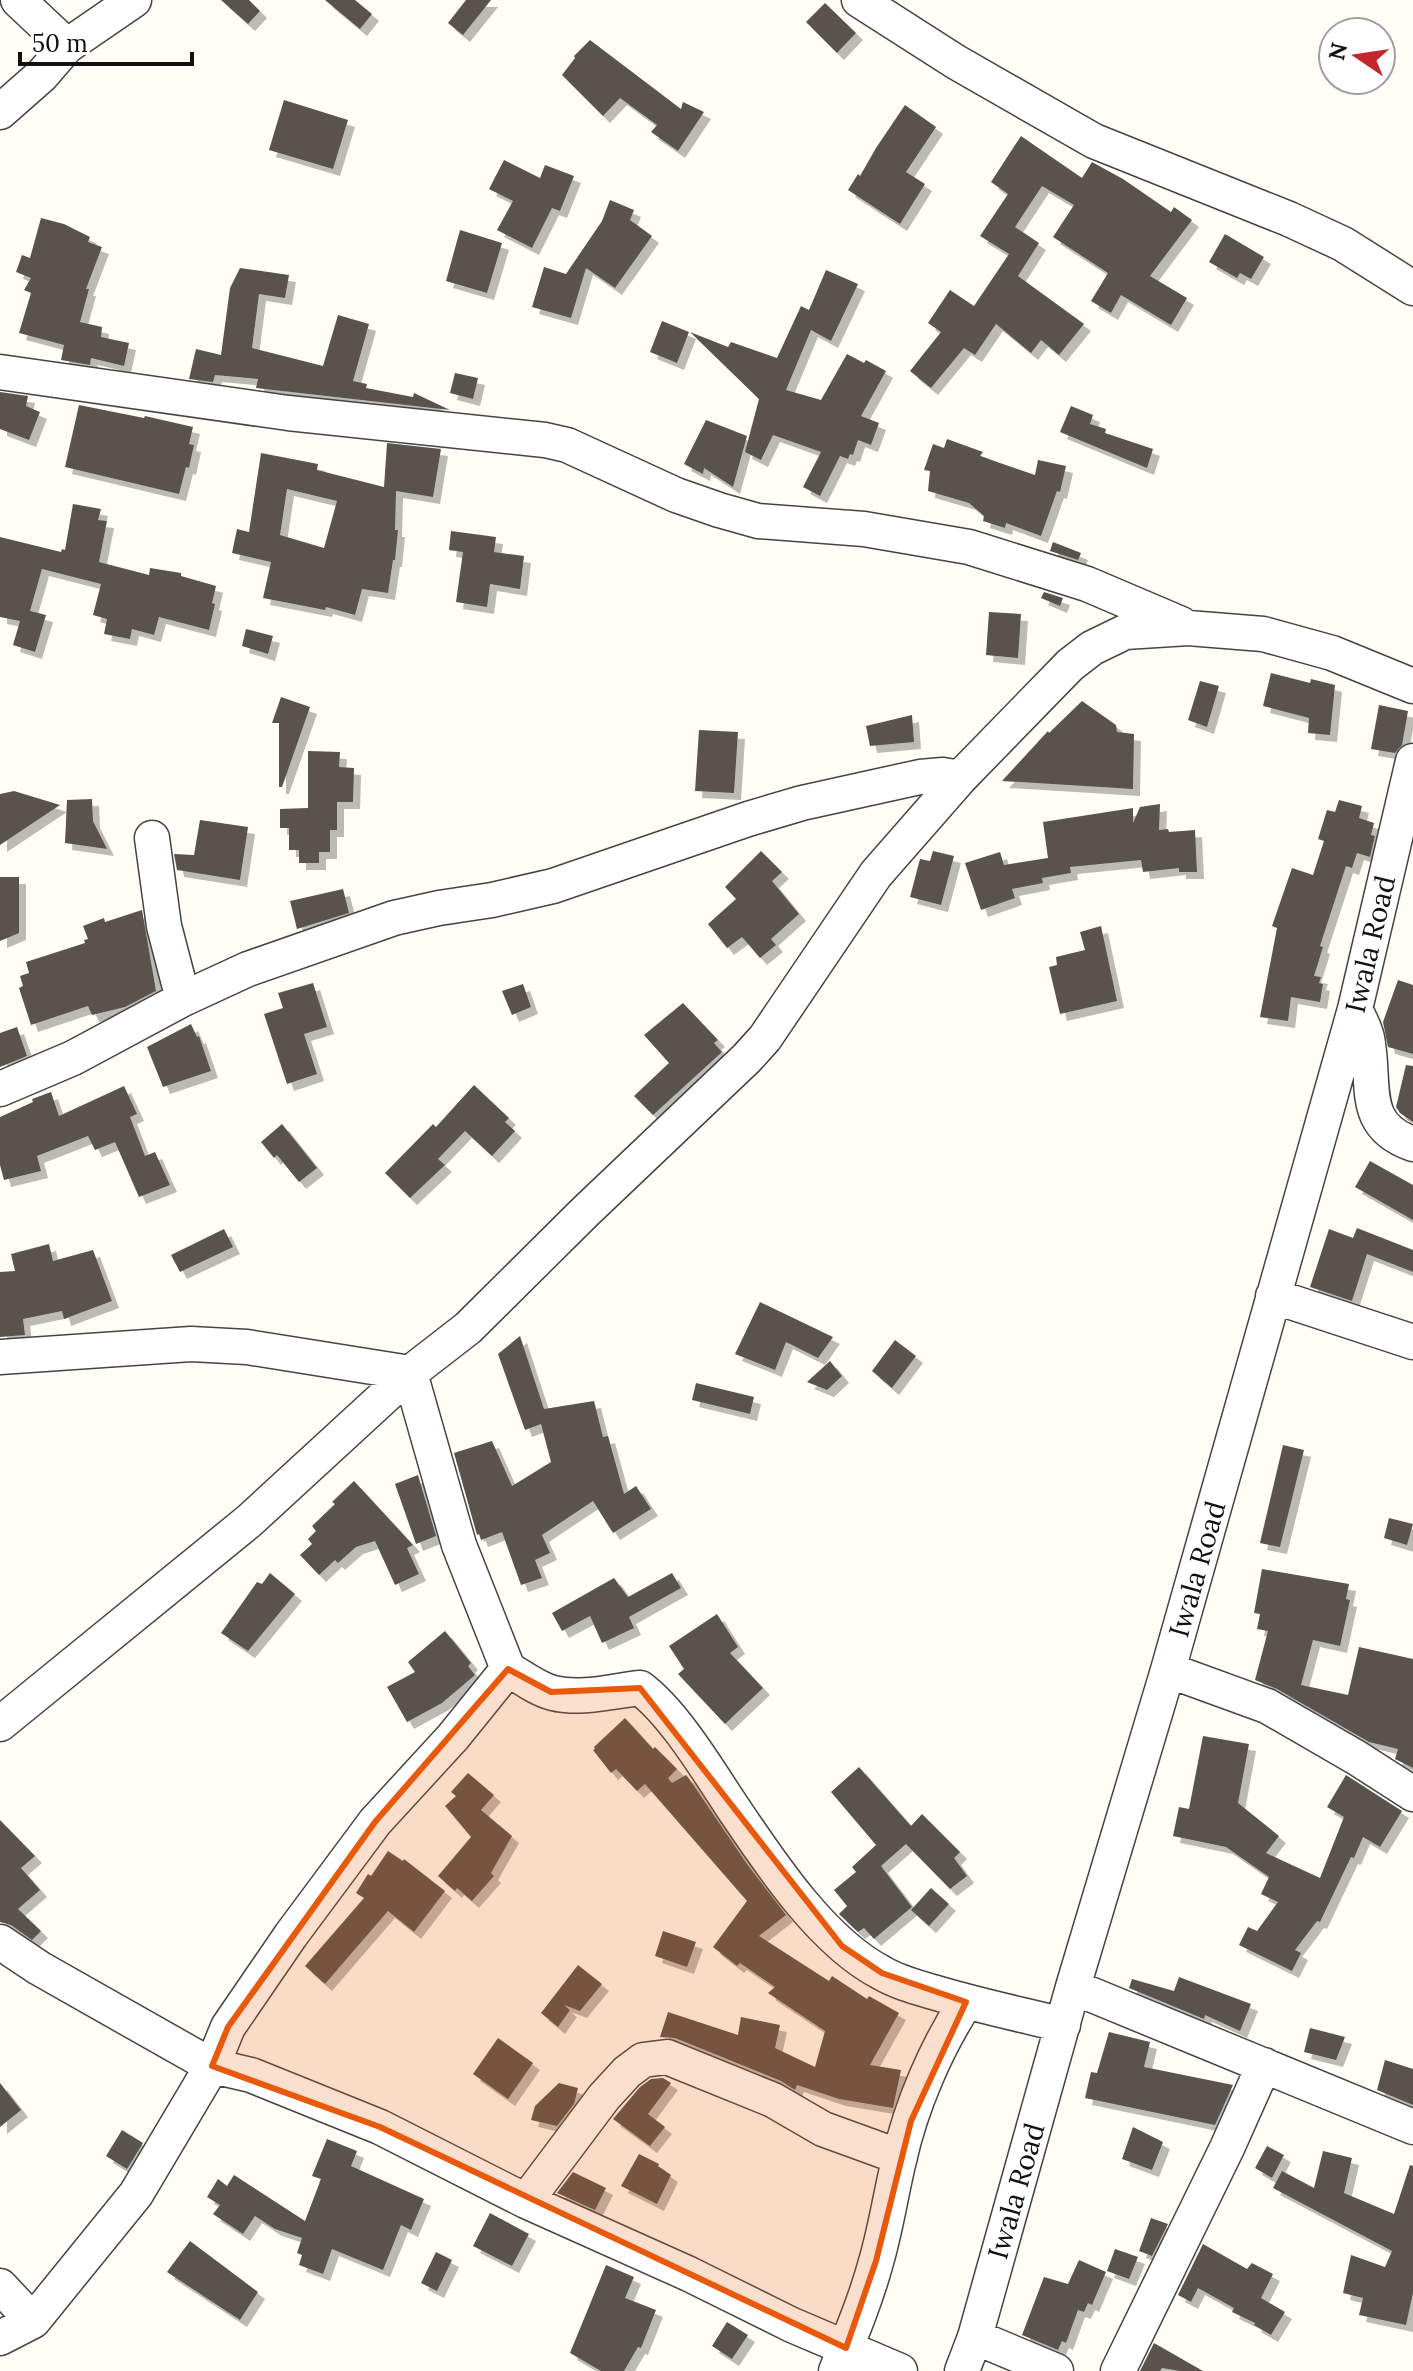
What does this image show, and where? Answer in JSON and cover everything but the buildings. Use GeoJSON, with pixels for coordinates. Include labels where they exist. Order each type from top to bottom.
{"type":"FeatureCollection","features":[{"type":"Feature","properties":{"kind":"street"},"geometry":{"type":"LineString","coordinates":[[18,0],[67,46]]}},
{"type":"Feature","properties":{"kind":"street"},"geometry":{"type":"LineString","coordinates":[[0,112],[42,75],[67,46],[134,0]]}},
{"type":"Feature","properties":{"kind":"street"},"geometry":{"type":"LineString","coordinates":[[859,0],[956,62],[1094,141],[1289,219],[1330,238],[1413,288]]}},
{"type":"Feature","properties":{"kind":"street"},"geometry":{"type":"LineString","coordinates":[[0,372],[273,411],[545,440],[567,445],[676,495],[719,510],[758,521],[864,529],[969,547],[1087,584],[1188,628]]}},
{"type":"Feature","properties":{"kind":"street"},"geometry":{"type":"LineString","coordinates":[[0,1724],[249,1521],[410,1373],[468,1328],[747,1058],[765,1038],[876,874],[960,778],[1070,665],[1092,648],[1125,632],[1188,628],[1263,634],[1332,653],[1413,686]]}},
{"type":"Feature","properties":{"kind":"street","name":"Iwala Road"},"geometry":{"type":"LineString","coordinates":[[962,2371],[975,2337],[1073,1987],[1168,1670],[1355,1009],[1413,761]]}},
{"type":"Feature","properties":{"kind":"street"},"geometry":{"type":"LineString","coordinates":[[0,1089],[73,1058],[183,999],[248,969],[394,918],[553,886],[802,803],[920,777],[943,775],[960,778]]}},
{"type":"Feature","properties":{"kind":"street"},"geometry":{"type":"LineString","coordinates":[[152,838],[164,926],[183,999]]}},
{"type":"Feature","properties":{"kind":"street"},"geometry":{"type":"LineString","coordinates":[[1355,1009],[1368,1042],[1370,1081],[1383,1128],[1397,1139],[1413,1144]]}},
{"type":"Feature","properties":{"kind":"street"},"geometry":{"type":"LineString","coordinates":[[1273,1296],[1413,1342]]}},
{"type":"Feature","properties":{"kind":"street"},"geometry":{"type":"LineString","coordinates":[[0,1357],[191,1344],[247,1347],[410,1373]]}},
{"type":"Feature","properties":{"kind":"street"},"geometry":{"type":"LineString","coordinates":[[410,1373],[459,1545],[508,1669],[551,1692],[570,1695],[606,1694],[640,1688],[664,1710],[806,1907],[842,1946],[882,1973],[966,2002],[1063,2025]]}},
{"type":"Feature","properties":{"kind":"street"},"geometry":{"type":"LineString","coordinates":[[0,2338],[33,2321],[136,2194],[212,2066],[228,2027],[291,1935],[375,1822],[453,1737],[508,1669]]}},
{"type":"Feature","properties":{"kind":"street"},"geometry":{"type":"LineString","coordinates":[[1168,1670],[1267,1706],[1413,1794]]}},
{"type":"Feature","properties":{"kind":"street"},"geometry":{"type":"LineString","coordinates":[[0,1942],[39,1968],[212,2066],[251,2075],[380,2127],[526,2201],[689,2274],[792,2325],[841,2359],[900,2371]]}},
{"type":"Feature","properties":{"kind":"street"},"geometry":{"type":"LineString","coordinates":[[1073,1987],[1413,2127]]}},
{"type":"Feature","properties":{"kind":"street"},"geometry":{"type":"LineString","coordinates":[[841,2359],[876,2261],[900,2157],[936,2055],[966,2002]]}},
{"type":"Feature","properties":{"kind":"street"},"geometry":{"type":"LineString","coordinates":[[526,2201],[627,2072],[643,2060],[654,2057],[667,2057],[773,2100],[811,2123],[900,2157]]}},
{"type":"Feature","properties":{"kind":"street"},"geometry":{"type":"LineString","coordinates":[[1118,2371],[1264,2065]]}},
{"type":"Feature","properties":{"kind":"street"},"geometry":{"type":"LineString","coordinates":[[0,2286],[33,2321]]}},
{"type":"Feature","properties":{"kind":"street"},"geometry":{"type":"LineString","coordinates":[[975,2337],[1056,2371]]}},
{"type":"Feature","properties":{"kind":"highlighted area"},"geometry":{"type":"Polygon","coordinates":[[[508,1669],[551,1692],[640,1688],[842,1946],[882,1973],[966,2002],[911,2121],[876,2261],[846,2348],[380,2127],[212,2066],[228,2027],[375,1822],[508,1669]]]}}]}
